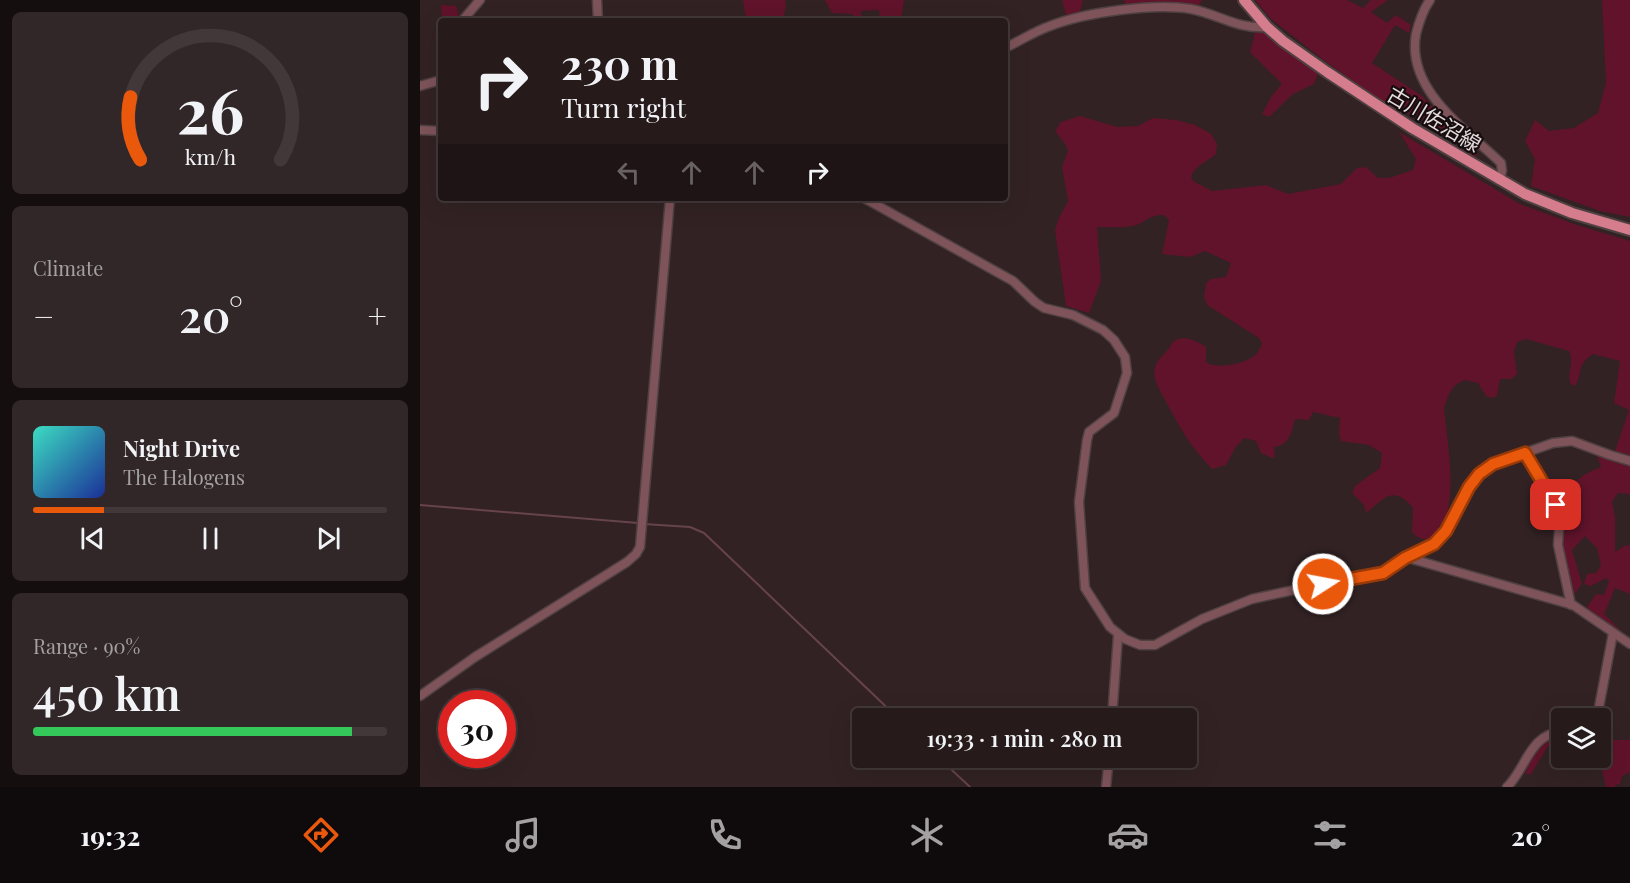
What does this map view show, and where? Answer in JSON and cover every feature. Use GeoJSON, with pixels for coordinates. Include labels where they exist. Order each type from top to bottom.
{"type":"FeatureCollection","features":[{"type":"Feature","properties":{"kind":"main road","name":"古川佐沼線"},"geometry":{"type":"LineString","coordinates":[[1244,0],[1267,27],[1297,51],[1384,111],[1499,180],[1553,207],[1630,230]]}},
{"type":"Feature","properties":{"kind":"street"},"geometry":{"type":"LineString","coordinates":[[465,18],[480,0]]}},
{"type":"Feature","properties":{"kind":"street"},"geometry":{"type":"LineString","coordinates":[[597,0],[598,18]]}},
{"type":"Feature","properties":{"kind":"street"},"geometry":{"type":"LineString","coordinates":[[1430,0],[1422,14],[1416,38],[1415,52],[1421,76],[1438,103],[1501,163],[1502,171],[1499,180]]}},
{"type":"Feature","properties":{"kind":"street"},"geometry":{"type":"LineString","coordinates":[[1008,46],[1048,26],[1067,20],[1165,6],[1214,15],[1238,26],[1267,27]]}},
{"type":"Feature","properties":{"kind":"street"},"geometry":{"type":"LineString","coordinates":[[420,86],[438,81]]}},
{"type":"Feature","properties":{"kind":"street"},"geometry":{"type":"LineString","coordinates":[[420,130],[438,131]]}},
{"type":"Feature","properties":{"kind":"street"},"geometry":{"type":"LineString","coordinates":[[420,696],[476,657],[627,562],[640,547],[670,201]]}},
{"type":"Feature","properties":{"kind":"street"},"geometry":{"type":"LineString","coordinates":[[869,201],[1013,281],[1044,308],[1073,315],[1103,330],[1121,350],[1127,373],[1114,413],[1089,432],[1079,502],[1085,588],[1091,601],[1118,636],[1140,645],[1155,645],[1202,619],[1252,599],[1383,573],[1405,558],[1440,540],[1469,487],[1479,474],[1493,464],[1553,443],[1572,441],[1630,461]]}},
{"type":"Feature","properties":{"kind":"street"},"geometry":{"type":"LineString","coordinates":[[1525,453],[1560,513],[1558,545],[1571,605]]}},
{"type":"Feature","properties":{"kind":"street"},"geometry":{"type":"LineString","coordinates":[[1405,558],[1571,605],[1630,644]]}},
{"type":"Feature","properties":{"kind":"street"},"geometry":{"type":"LineString","coordinates":[[1599,708],[1613,633]]}},
{"type":"Feature","properties":{"kind":"street"},"geometry":{"type":"LineString","coordinates":[[1113,708],[1118,636]]}},
{"type":"Feature","properties":{"kind":"street"},"geometry":{"type":"LineString","coordinates":[[1507,787],[1538,742],[1546,735],[1551,734]]}},
{"type":"Feature","properties":{"kind":"street"},"geometry":{"type":"LineString","coordinates":[[1106,787],[1107,768]]}},
{"type":"Feature","properties":{"kind":"shaded area"},"geometry":{"type":"Polygon","coordinates":[[[743,0],[785,0],[784,18],[746,18],[743,0]]]}},
{"type":"Feature","properties":{"kind":"shaded area"},"geometry":{"type":"Polygon","coordinates":[[[825,0],[904,0],[901,18],[880,18],[879,10],[861,11],[862,18],[855,18],[852,14],[832,13],[825,0]]]}},
{"type":"Feature","properties":{"kind":"shaded area"},"geometry":{"type":"Polygon","coordinates":[[[1062,0],[1083,0],[1080,12],[1066,15],[1062,0]]]}},
{"type":"Feature","properties":{"kind":"shaded area"},"geometry":{"type":"Polygon","coordinates":[[[1124,0],[1202,0],[1199,5],[1169,2],[1125,6],[1124,0]]]}},
{"type":"Feature","properties":{"kind":"shaded area"},"geometry":{"type":"Polygon","coordinates":[[[1255,0],[1347,0],[1363,8],[1371,0],[1388,0],[1371,12],[1387,23],[1396,15],[1411,25],[1409,33],[1395,25],[1372,63],[1422,96],[1478,154],[1475,157],[1423,118],[1390,107],[1326,62],[1271,19],[1255,0]]]}},
{"type":"Feature","properties":{"kind":"shaded area"},"geometry":{"type":"Polygon","coordinates":[[[1602,0],[1630,0],[1630,217],[1600,211],[1531,186],[1535,159],[1525,141],[1535,120],[1549,131],[1574,128],[1598,113],[1606,83],[1602,0]]]}},
{"type":"Feature","properties":{"kind":"shaded area"},"geometry":{"type":"Polygon","coordinates":[[[441,5],[456,6],[458,18],[442,18],[441,5]]]}},
{"type":"Feature","properties":{"kind":"shaded area"},"geometry":{"type":"Polygon","coordinates":[[[1255,33],[1265,33],[1318,73],[1314,84],[1293,94],[1269,117],[1262,114],[1271,97],[1282,84],[1250,52],[1255,33]]]}},
{"type":"Feature","properties":{"kind":"shaded area"},"geometry":{"type":"Polygon","coordinates":[[[1080,116],[1117,127],[1138,126],[1153,118],[1176,120],[1195,125],[1211,134],[1217,144],[1216,154],[1199,166],[1191,176],[1193,181],[1212,191],[1266,185],[1288,194],[1341,184],[1357,168],[1366,167],[1378,178],[1389,178],[1413,170],[1416,159],[1399,132],[1520,204],[1630,241],[1630,455],[1615,451],[1629,410],[1614,403],[1620,361],[1593,354],[1584,362],[1575,386],[1571,384],[1569,376],[1571,355],[1569,351],[1526,339],[1517,342],[1514,352],[1517,374],[1511,379],[1500,379],[1497,396],[1492,398],[1486,396],[1478,383],[1465,380],[1456,385],[1449,395],[1444,409],[1450,495],[1442,526],[1430,538],[1422,539],[1412,532],[1413,508],[1400,497],[1389,496],[1366,513],[1364,505],[1352,493],[1355,486],[1380,468],[1382,453],[1369,445],[1341,441],[1340,418],[1313,412],[1309,420],[1295,419],[1287,441],[1274,447],[1275,456],[1272,458],[1261,453],[1256,441],[1244,438],[1235,448],[1226,465],[1212,469],[1180,428],[1159,390],[1154,374],[1155,366],[1172,343],[1184,338],[1194,340],[1206,347],[1206,362],[1216,366],[1237,364],[1249,359],[1257,353],[1262,344],[1259,338],[1207,305],[1204,297],[1206,283],[1211,279],[1226,277],[1231,263],[1205,251],[1190,257],[1162,254],[1169,220],[1164,215],[1153,216],[1132,226],[1097,227],[1101,281],[1089,313],[1066,306],[1055,230],[1068,201],[1062,167],[1068,151],[1055,131],[1061,122],[1080,116]]]}},
{"type":"Feature","properties":{"kind":"shaded area"},"geometry":{"type":"Polygon","coordinates":[[[1597,455],[1630,465],[1630,494],[1618,493],[1612,502],[1615,517],[1615,552],[1626,545],[1630,546],[1630,594],[1615,588],[1604,614],[1621,631],[1620,634],[1586,609],[1596,594],[1604,595],[1609,581],[1606,578],[1591,586],[1584,584],[1587,574],[1596,573],[1601,566],[1597,548],[1585,536],[1572,550],[1582,584],[1572,597],[1562,546],[1564,514],[1560,504],[1576,481],[1601,467],[1597,455]]]}},
{"type":"Feature","properties":{"kind":"shaded area"},"geometry":{"type":"Polygon","coordinates":[[[1551,740],[1551,745],[1548,746],[1531,774],[1525,774],[1538,749],[1551,740]]]}},
{"type":"Feature","properties":{"kind":"shaded area"},"geometry":{"type":"Polygon","coordinates":[[[1611,740],[1630,740],[1630,772],[1622,776],[1620,784],[1615,787],[1606,787],[1601,768],[1611,768],[1611,740]]]}},
{"type":"Feature","properties":{"kind":"waterway"},"geometry":{"type":"LineString","coordinates":[[420,505],[638,523]]}},
{"type":"Feature","properties":{"kind":"waterway"},"geometry":{"type":"LineString","coordinates":[[644,524],[690,527],[704,533],[888,708]]}},
{"type":"Feature","properties":{"kind":"waterway"},"geometry":{"type":"LineString","coordinates":[[950,768],[970,787]]}},
{"type":"Feature","properties":{"kind":"route"},"geometry":{"type":"LineString","coordinates":[[1323,584],[1383,573],[1405,558],[1434,544],[1446,531],[1469,487],[1479,474],[1493,464],[1525,453],[1556,505]]}}]}
